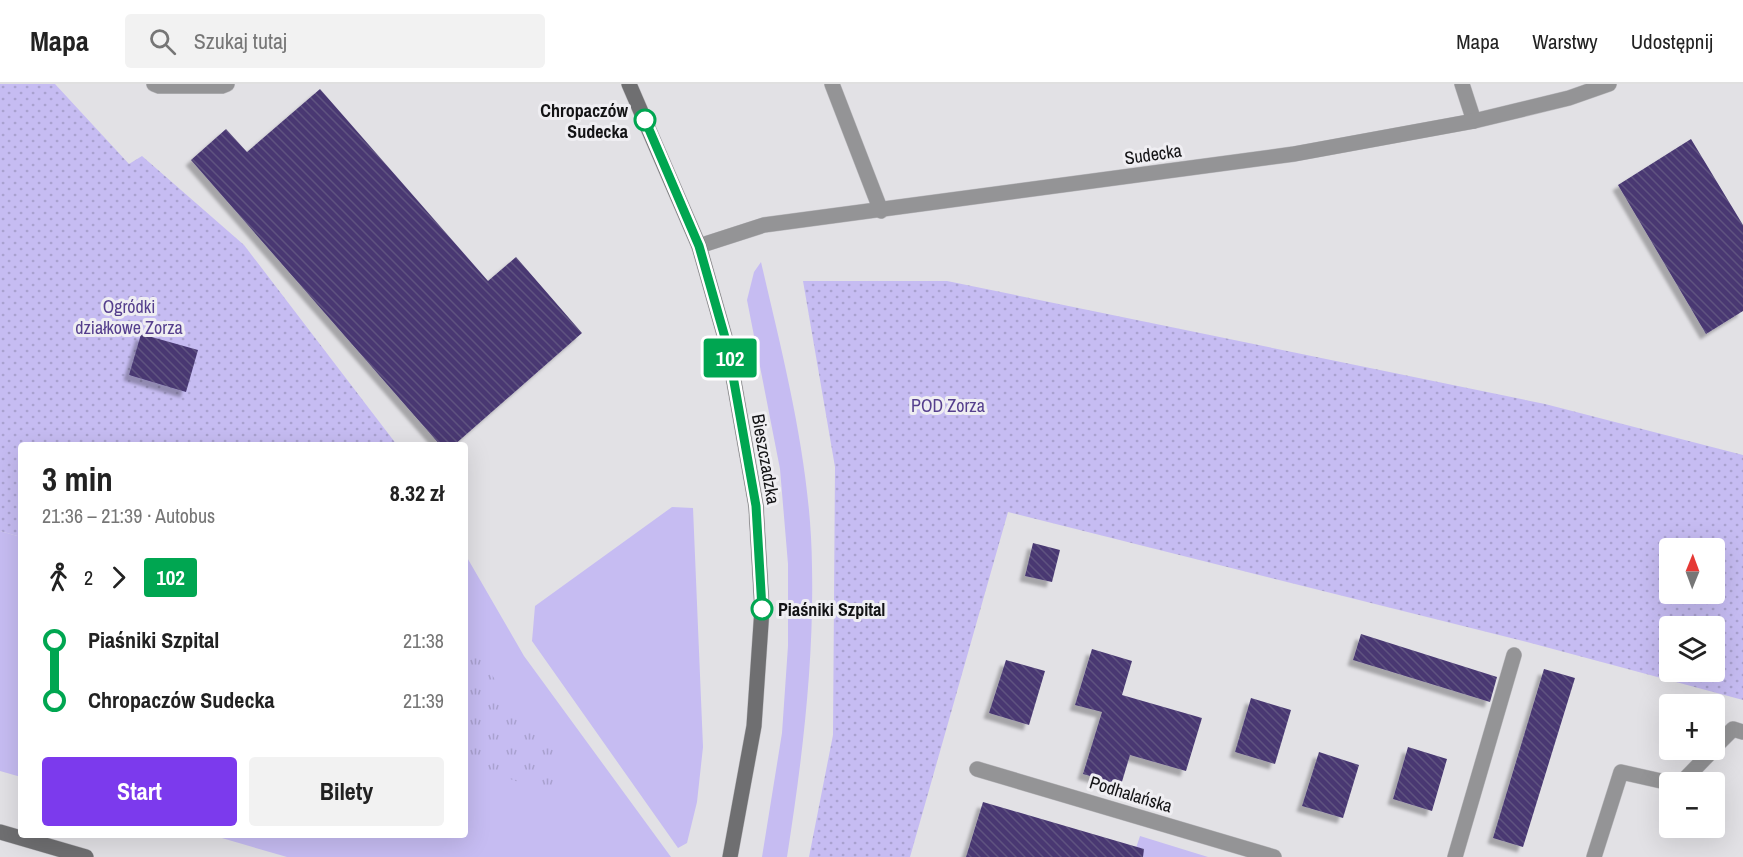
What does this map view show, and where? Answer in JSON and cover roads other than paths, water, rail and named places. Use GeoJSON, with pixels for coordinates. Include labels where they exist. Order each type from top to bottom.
{"type":"FeatureCollection","features":[{"type":"Feature","properties":{"kind":"street"},"geometry":{"type":"LineString","coordinates":[[154,84],[159,86],[222,86],[227,84]]}},
{"type":"Feature","properties":{"kind":"street","name":"Bieszczadzka"},"geometry":{"type":"LineString","coordinates":[[629,84],[699,246],[728,348],[756,506],[762,609],[754,726],[730,857]]}},
{"type":"Feature","properties":{"kind":"street"},"geometry":{"type":"LineString","coordinates":[[832,84],[881,211]]}},
{"type":"Feature","properties":{"kind":"street"},"geometry":{"type":"LineString","coordinates":[[1462,84],[1474,121]]}},
{"type":"Feature","properties":{"kind":"street","name":"Sudecka"},"geometry":{"type":"LineString","coordinates":[[699,246],[764,225],[1294,154],[1474,121],[1569,98],[1610,84]]}},
{"type":"Feature","properties":{"kind":"street"},"geometry":{"type":"LineString","coordinates":[[1455,857],[1514,655]]}},
{"type":"Feature","properties":{"kind":"street"},"geometry":{"type":"LineString","coordinates":[[1725,737],[1732,729],[1743,732]]}},
{"type":"Feature","properties":{"kind":"street"},"geometry":{"type":"LineString","coordinates":[[1692,772],[1703,760]]}},
{"type":"Feature","properties":{"kind":"street","name":"Podhalańska"},"geometry":{"type":"LineString","coordinates":[[977,769],[1274,857]]}},
{"type":"Feature","properties":{"kind":"street"},"geometry":{"type":"LineString","coordinates":[[1594,857],[1621,772],[1659,781]]}},
{"type":"Feature","properties":{"kind":"street"},"geometry":{"type":"LineString","coordinates":[[0,832],[18,837]]}},
{"type":"Feature","properties":{"kind":"street"},"geometry":{"type":"LineString","coordinates":[[21,838],[86,857]]}},
{"type":"Feature","properties":{"kind":"place","name":"Chropaczów Sudecka"},"geometry":{"type":"Point","coordinates":[645,120]}},
{"type":"Feature","properties":{"kind":"place","name":"Piaśniki Szpital"},"geometry":{"type":"Point","coordinates":[762,609]}},
{"type":"Feature","properties":{"kind":"park label","name":"Ogródki działkowe Zorza"},"geometry":{"type":"Point","coordinates":[129,316]}},
{"type":"Feature","properties":{"kind":"park label","name":"POD Zorza"},"geometry":{"type":"Point","coordinates":[948,405]}}]}
